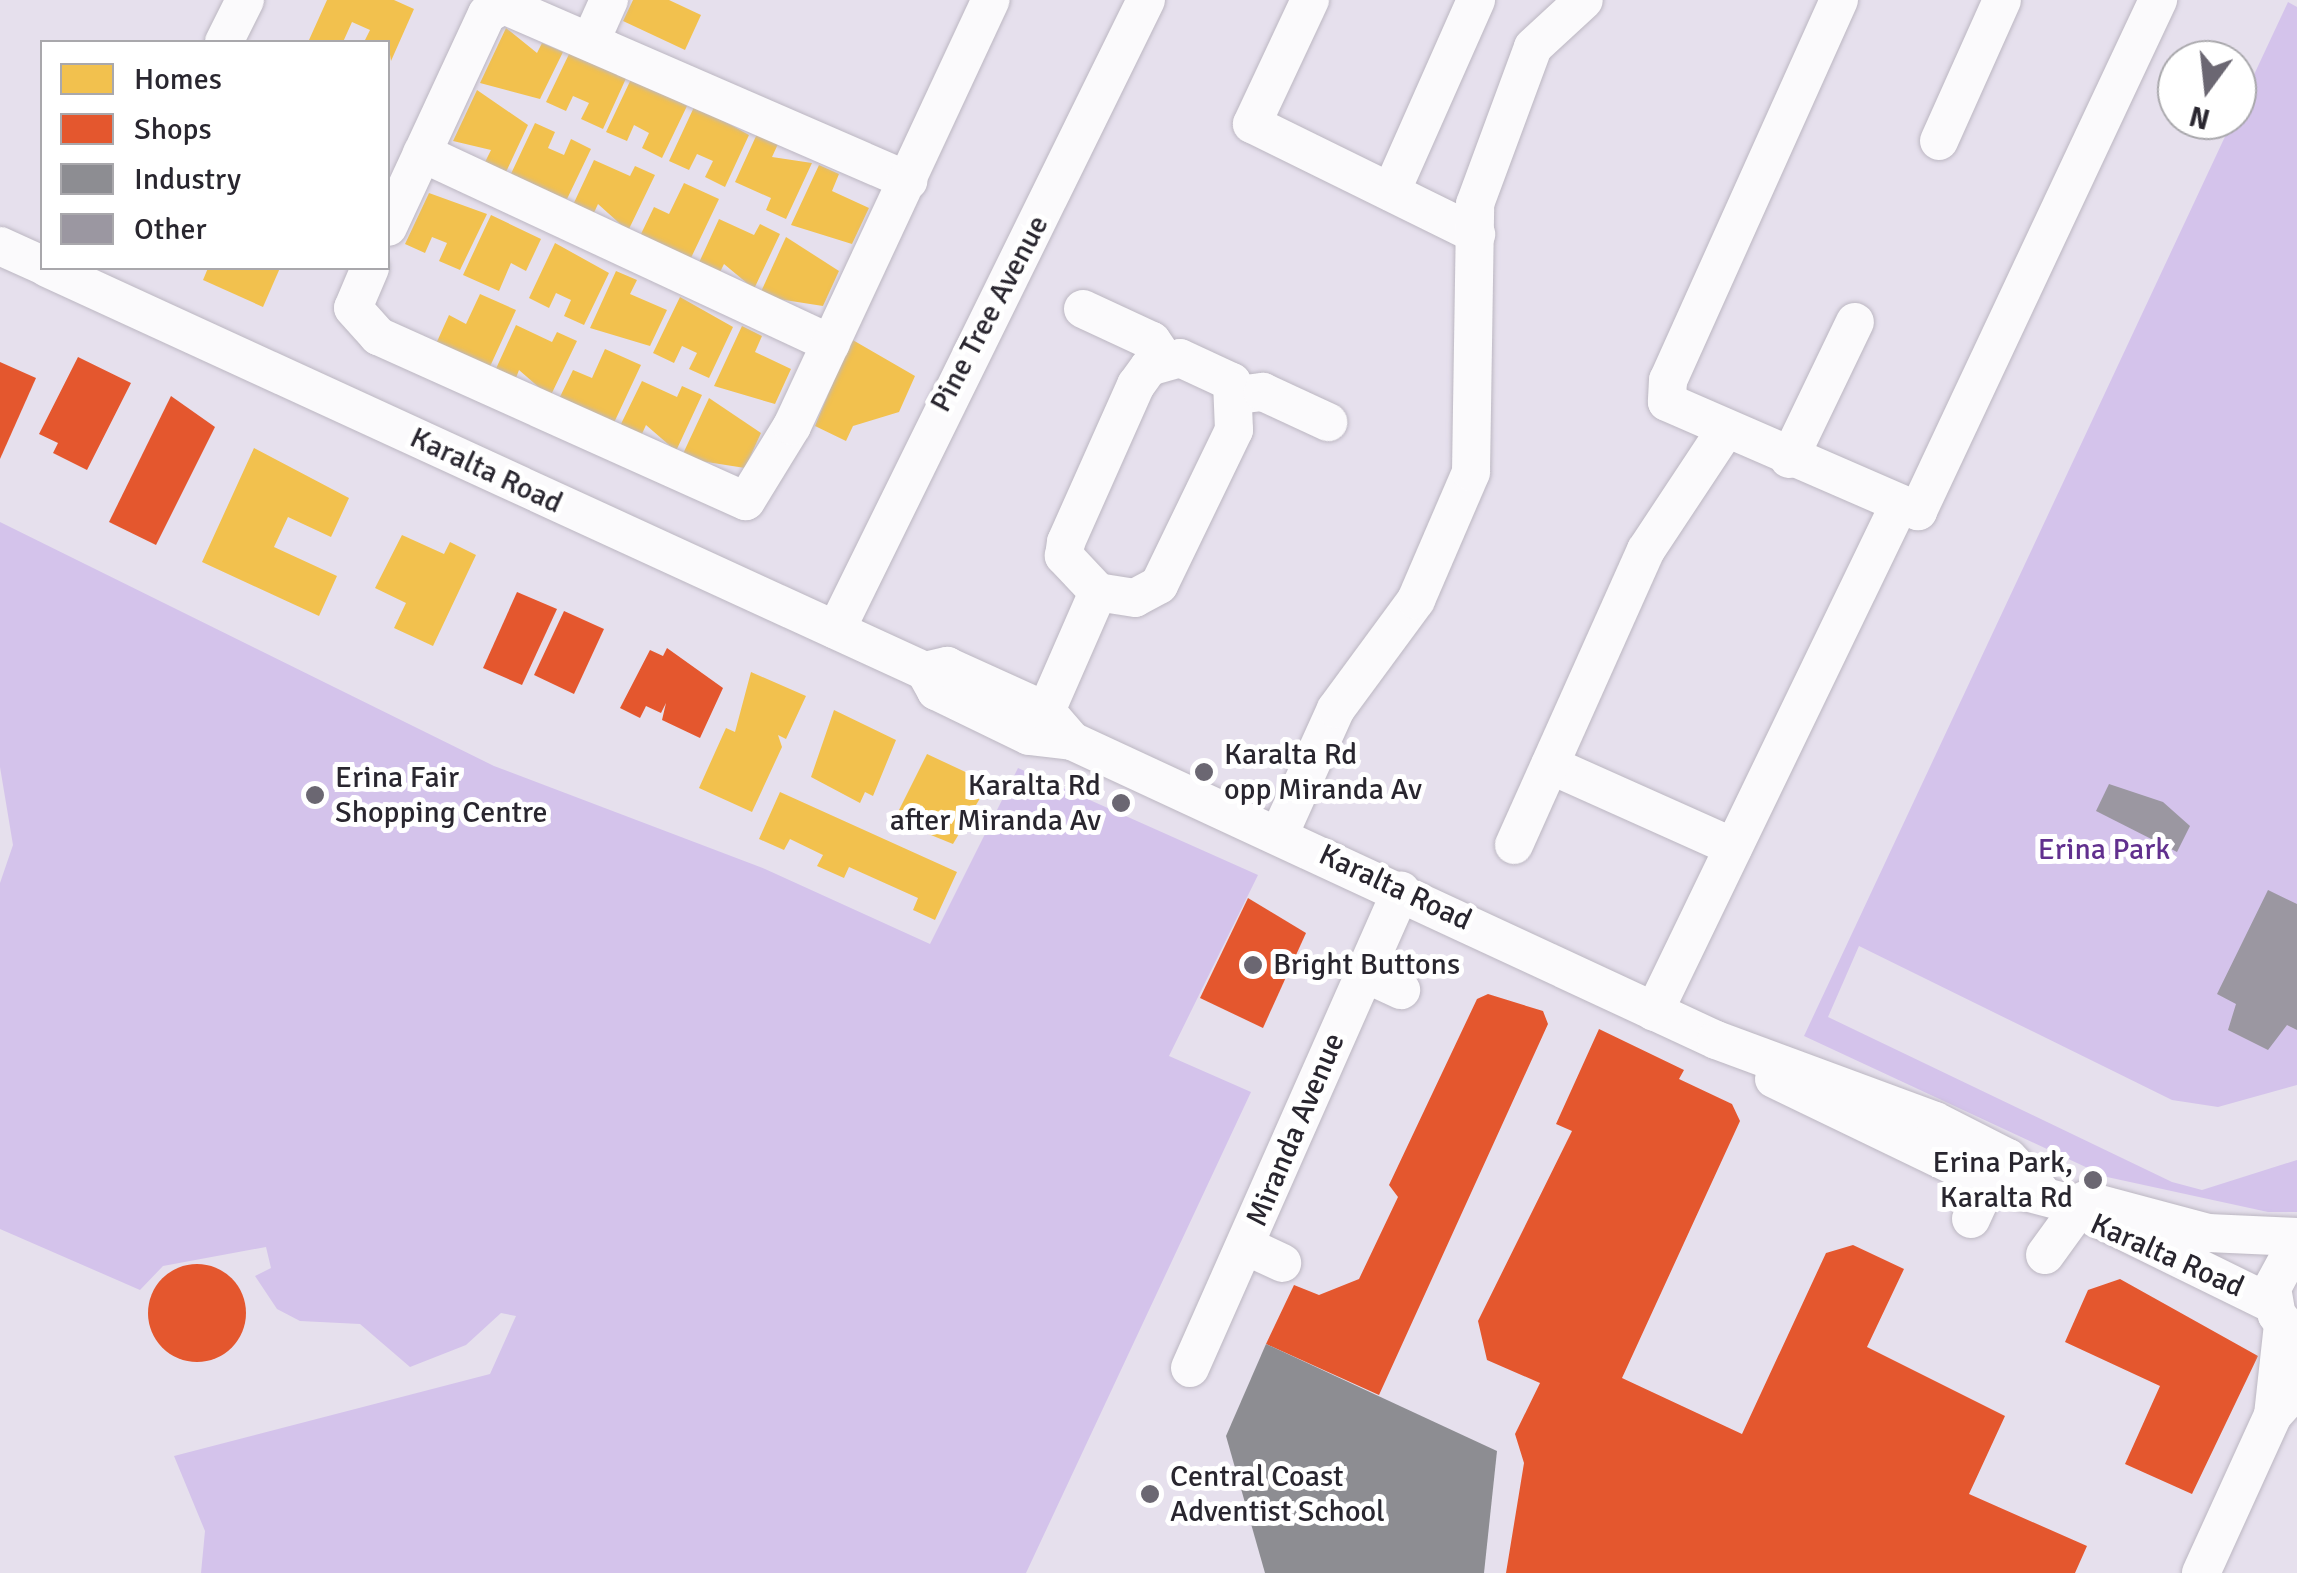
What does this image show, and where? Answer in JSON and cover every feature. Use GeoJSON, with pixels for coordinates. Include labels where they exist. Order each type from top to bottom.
{"type":"FeatureCollection","features":[{"type":"Feature","properties":{"kind":"street"},"geometry":{"type":"LineString","coordinates":[[225,40],[245,0]]}},
{"type":"Feature","properties":{"kind":"street"},"geometry":{"type":"LineString","coordinates":[[592,38],[610,0]]}},
{"type":"Feature","properties":{"kind":"street"},"geometry":{"type":"LineString","coordinates":[[369,270],[353,308],[378,336],[746,501],[831,344],[991,0]]}},
{"type":"Feature","properties":{"kind":"street","name":"Pine Tree Avenue"},"geometry":{"type":"LineString","coordinates":[[836,630],[874,506],[1146,0]]}},
{"type":"Feature","properties":{"kind":"street"},"geometry":{"type":"LineString","coordinates":[[1310,0],[1252,124],[1476,234]]}},
{"type":"Feature","properties":{"kind":"street"},"geometry":{"type":"LineString","coordinates":[[1390,192],[1476,0]]}},
{"type":"Feature","properties":{"kind":"street"},"geometry":{"type":"LineString","coordinates":[[1279,835],[1336,709],[1416,600],[1471,472],[1476,204],[1513,86],[1533,48],[1584,0]]}},
{"type":"Feature","properties":{"kind":"street"},"geometry":{"type":"LineString","coordinates":[[1839,0],[1668,380],[1667,402],[1897,509],[1918,511],[2158,0]]}},
{"type":"Feature","properties":{"kind":"street"},"geometry":{"type":"LineString","coordinates":[[1939,141],[2002,0]]}},
{"type":"Feature","properties":{"kind":"street"},"geometry":{"type":"LineString","coordinates":[[390,223],[486,14],[522,6],[908,180]]}},
{"type":"Feature","properties":{"kind":"street"},"geometry":{"type":"LineString","coordinates":[[422,153],[831,344]]}},
{"type":"Feature","properties":{"kind":"street","name":"Karalta Road"},"geometry":{"type":"LineString","coordinates":[[0,246],[40,264]]}},
{"type":"Feature","properties":{"kind":"street","name":"Karalta Road"},"geometry":{"type":"LineString","coordinates":[[63,270],[107,280],[926,671],[961,704],[1030,736],[1072,741],[1716,1040],[1935,1120],[2008,1158],[2059,1202],[2284,1323]]}},
{"type":"Feature","properties":{"kind":"street"},"geometry":{"type":"LineString","coordinates":[[1083,308],[1152,342],[1164,359],[1221,372],[1237,395],[1234,430],[1159,585],[1134,598],[1098,592],[1073,569],[1066,542],[1136,385],[1164,359]]}},
{"type":"Feature","properties":{"kind":"street"},"geometry":{"type":"LineString","coordinates":[[1789,459],[1856,322]]}},
{"type":"Feature","properties":{"kind":"street"},"geometry":{"type":"LineString","coordinates":[[1237,395],[1263,392],[1328,422]]}},
{"type":"Feature","properties":{"kind":"street"},"geometry":{"type":"LineString","coordinates":[[1514,845],[1646,550],[1726,429]]}},
{"type":"Feature","properties":{"kind":"street"},"geometry":{"type":"LineString","coordinates":[[1654,1012],[1897,509]]}},
{"type":"Feature","properties":{"kind":"street"},"geometry":{"type":"LineString","coordinates":[[1046,711],[1098,592]]}},
{"type":"Feature","properties":{"kind":"street","name":"Karalta Road"},"geometry":{"type":"LineString","coordinates":[[926,671],[948,666],[1046,711],[1072,741]]}},
{"type":"Feature","properties":{"kind":"street"},"geometry":{"type":"LineString","coordinates":[[1550,765],[1734,847]]}},
{"type":"Feature","properties":{"kind":"street","name":"Miranda Avenue"},"geometry":{"type":"LineString","coordinates":[[1190,1368],[1401,891]]}},
{"type":"Feature","properties":{"kind":"street"},"geometry":{"type":"LineString","coordinates":[[1364,973],[1401,990]]}},
{"type":"Feature","properties":{"kind":"street","name":"Karalta Road"},"geometry":{"type":"LineString","coordinates":[[1716,1040],[1794,1090],[1988,1182],[2059,1202],[2078,1198],[2208,1233],[2297,1240]]}},
{"type":"Feature","properties":{"kind":"street"},"geometry":{"type":"LineString","coordinates":[[1971,1219],[1988,1182]]}},
{"type":"Feature","properties":{"kind":"street"},"geometry":{"type":"LineString","coordinates":[[2045,1255],[2059,1202]]}},
{"type":"Feature","properties":{"kind":"street","name":"Karalta Road"},"geometry":{"type":"LineString","coordinates":[[2284,1323],[2275,1271],[2297,1240]]}},
{"type":"Feature","properties":{"kind":"street"},"geometry":{"type":"LineString","coordinates":[[1246,1246],[1282,1263]]}},
{"type":"Feature","properties":{"kind":"street"},"geometry":{"type":"LineString","coordinates":[[2200,1573],[2285,1402],[2284,1323]]}},
{"type":"Feature","properties":{"kind":"green space","name":"Erina Park"},"geometry":{"type":"Polygon","coordinates":[[[2288,2],[2297,7],[2297,1085],[2218,1107],[2172,1100],[1859,946],[1828,1017],[2172,1182],[2202,1190],[2297,1160],[2297,1212],[2268,1212],[2107,1177],[1804,1036],[2223,140],[2257,140],[2257,68],[2288,2]]]}},
{"type":"Feature","properties":{"kind":"green space","name":"Erina Fair Shopping Centre"},"geometry":{"type":"Polygon","coordinates":[[[0,522],[494,766],[765,869],[930,944],[1018,768],[1258,875],[1169,1056],[1251,1092],[1026,1573],[201,1573],[205,1531],[174,1456],[490,1374],[516,1316],[501,1313],[466,1345],[410,1367],[360,1324],[300,1321],[277,1309],[255,1276],[271,1268],[266,1247],[163,1266],[140,1290],[0,1229],[0,883],[13,845],[0,767],[0,522]]]}},
{"type":"Feature","properties":{"kind":"building: Homes"},"geometry":{"type":"Polygon","coordinates":[[[327,0],[394,0],[414,9],[391,61],[390,40],[365,40],[370,30],[352,22],[344,40],[309,40],[327,0]]]}},
{"type":"Feature","properties":{"kind":"building: Homes"},"geometry":{"type":"Polygon","coordinates":[[[633,0],[669,0],[701,15],[685,50],[623,21],[633,0]]]}},
{"type":"Feature","properties":{"kind":"building: Homes"},"geometry":{"type":"Polygon","coordinates":[[[506,28],[537,53],[542,43],[563,52],[540,99],[480,83],[506,28]]]}},
{"type":"Feature","properties":{"kind":"building: Homes"},"geometry":{"type":"Polygon","coordinates":[[[570,52],[628,74],[603,129],[581,119],[589,103],[573,96],[566,111],[546,102],[570,52]]]}},
{"type":"Feature","properties":{"kind":"building: Homes"},"geometry":{"type":"Polygon","coordinates":[[[633,75],[687,106],[662,158],[642,148],[649,133],[634,125],[627,141],[606,132],[633,75]]]}},
{"type":"Feature","properties":{"kind":"building: Homes"},"geometry":{"type":"Polygon","coordinates":[[[477,90],[528,125],[506,172],[485,162],[491,150],[453,141],[477,90]]]}},
{"type":"Feature","properties":{"kind":"building: Homes"},"geometry":{"type":"Polygon","coordinates":[[[695,105],[749,135],[725,187],[705,177],[713,161],[697,154],[689,170],[669,161],[695,105]]]}},
{"type":"Feature","properties":{"kind":"building: Homes"},"geometry":{"type":"Polygon","coordinates":[[[535,123],[555,132],[548,148],[564,155],[571,139],[591,149],[567,199],[509,178],[535,123]]]}},
{"type":"Feature","properties":{"kind":"building: Homes"},"geometry":{"type":"Polygon","coordinates":[[[757,134],[778,144],[772,157],[812,163],[786,219],[766,210],[771,198],[735,182],[757,134]]]}},
{"type":"Feature","properties":{"kind":"building: Homes"},"geometry":{"type":"Polygon","coordinates":[[[594,160],[630,176],[635,166],[655,175],[628,231],[598,204],[592,217],[572,207],[594,160]]]}},
{"type":"Feature","properties":{"kind":"building: Homes"},"geometry":{"type":"Polygon","coordinates":[[[819,165],[839,174],[832,191],[869,208],[852,244],[791,225],[819,165]]]}},
{"type":"Feature","properties":{"kind":"building: Homes"},"geometry":{"type":"Polygon","coordinates":[[[684,183],[719,199],[690,260],[640,236],[654,207],[669,214],[684,183]]]}},
{"type":"Feature","properties":{"kind":"building: Homes"},"geometry":{"type":"Polygon","coordinates":[[[429,193],[487,214],[460,270],[439,261],[447,243],[432,237],[425,253],[405,244],[429,193]]]}},
{"type":"Feature","properties":{"kind":"building: Homes"},"geometry":{"type":"Polygon","coordinates":[[[491,215],[541,239],[526,271],[511,263],[499,291],[463,275],[491,215]]]}},
{"type":"Feature","properties":{"kind":"building: Homes"},"geometry":{"type":"Polygon","coordinates":[[[719,219],[754,235],[760,224],[780,234],[754,289],[724,264],[718,276],[697,267],[719,219]]]}},
{"type":"Feature","properties":{"kind":"building: Homes"},"geometry":{"type":"Polygon","coordinates":[[[786,237],[839,271],[823,306],[759,296],[786,237]]]}},
{"type":"Feature","properties":{"kind":"building: Homes"},"geometry":{"type":"Polygon","coordinates":[[[555,243],[609,273],[584,325],[564,316],[571,300],[556,293],[549,308],[529,298],[555,243]]]}},
{"type":"Feature","properties":{"kind":"building: Homes"},"geometry":{"type":"Polygon","coordinates":[[[207,270],[279,270],[263,307],[203,280],[207,270]]]}},
{"type":"Feature","properties":{"kind":"building: Homes"},"geometry":{"type":"Polygon","coordinates":[[[616,271],[637,280],[630,294],[667,310],[650,346],[590,328],[616,271]]]}},
{"type":"Feature","properties":{"kind":"building: Homes"},"geometry":{"type":"Polygon","coordinates":[[[480,294],[516,310],[487,373],[435,346],[449,315],[466,324],[480,294]]]}},
{"type":"Feature","properties":{"kind":"building: Homes"},"geometry":{"type":"Polygon","coordinates":[[[680,297],[733,327],[709,378],[689,369],[697,353],[682,346],[674,363],[653,353],[680,297]]]}},
{"type":"Feature","properties":{"kind":"building: Homes"},"geometry":{"type":"Polygon","coordinates":[[[516,325],[552,342],[557,332],[577,341],[550,397],[519,370],[514,383],[494,373],[516,325]]]}},
{"type":"Feature","properties":{"kind":"building: Homes"},"geometry":{"type":"Polygon","coordinates":[[[742,326],[762,336],[755,352],[791,369],[775,404],[714,386],[742,326]]]}},
{"type":"Feature","properties":{"kind":"building: Homes"},"geometry":{"type":"Polygon","coordinates":[[[851,339],[915,376],[899,412],[853,426],[846,441],[815,426],[851,339]]]}},
{"type":"Feature","properties":{"kind":"building: Homes"},"geometry":{"type":"Polygon","coordinates":[[[605,349],[641,365],[612,427],[558,401],[573,370],[592,378],[605,349]]]}},
{"type":"Feature","properties":{"kind":"building: Homes"},"geometry":{"type":"Polygon","coordinates":[[[642,381],[677,397],[682,386],[702,395],[676,451],[646,425],[640,438],[619,428],[642,381]]]}},
{"type":"Feature","properties":{"kind":"building: Homes"},"geometry":{"type":"Polygon","coordinates":[[[709,398],[761,433],[745,468],[681,458],[709,398]]]}},
{"type":"Feature","properties":{"kind":"building: Homes"},"geometry":{"type":"Polygon","coordinates":[[[254,448],[349,498],[331,537],[288,517],[274,547],[337,576],[319,616],[202,562],[254,448]]]}},
{"type":"Feature","properties":{"kind":"building: Homes"},"geometry":{"type":"Polygon","coordinates":[[[402,535],[444,554],[450,542],[476,555],[433,646],[394,628],[406,603],[375,588],[402,535]]]}},
{"type":"Feature","properties":{"kind":"building: Homes"},"geometry":{"type":"Polygon","coordinates":[[[751,672],[806,696],[786,739],[778,735],[782,747],[752,812],[699,788],[726,728],[735,732],[751,672]]]}},
{"type":"Feature","properties":{"kind":"building: Homes"},"geometry":{"type":"Polygon","coordinates":[[[834,710],[896,740],[873,796],[865,792],[860,803],[811,777],[834,710]]]}},
{"type":"Feature","properties":{"kind":"building: Homes"},"geometry":{"type":"Polygon","coordinates":[[[927,754],[989,783],[953,844],[894,820],[927,754]]]}},
{"type":"Feature","properties":{"kind":"building: Homes"},"geometry":{"type":"Polygon","coordinates":[[[780,792],[957,872],[935,920],[913,910],[918,898],[849,867],[844,878],[817,866],[823,855],[790,839],[784,850],[759,839],[780,792]]]}},
{"type":"Feature","properties":{"kind":"building: Shops"},"geometry":{"type":"Polygon","coordinates":[[[78,357],[131,383],[87,470],[53,453],[58,443],[39,434],[78,357]]]}},
{"type":"Feature","properties":{"kind":"building: Shops"},"geometry":{"type":"Polygon","coordinates":[[[0,362],[36,378],[0,459],[0,362]]]}},
{"type":"Feature","properties":{"kind":"building: Shops"},"geometry":{"type":"Polygon","coordinates":[[[171,396],[215,427],[156,545],[109,522],[171,396]]]}},
{"type":"Feature","properties":{"kind":"building: Shops"},"geometry":{"type":"Polygon","coordinates":[[[517,592],[557,609],[522,685],[483,668],[517,592]]]}},
{"type":"Feature","properties":{"kind":"building: Shops"},"geometry":{"type":"Polygon","coordinates":[[[564,611],[604,629],[574,694],[534,675],[564,611]]]}},
{"type":"Feature","properties":{"kind":"building: Shops"},"geometry":{"type":"Polygon","coordinates":[[[667,648],[723,688],[700,738],[662,720],[666,703],[661,713],[646,706],[640,718],[620,708],[650,650],[663,656],[667,648]]]}},
{"type":"Feature","properties":{"kind":"building: Shops","name":"Bright Buttons"},"geometry":{"type":"Polygon","coordinates":[[[1248,898],[1306,933],[1263,1028],[1200,998],[1248,898]]]}},
{"type":"Feature","properties":{"kind":"building: Shops"},"geometry":{"type":"Polygon","coordinates":[[[1488,994],[1543,1011],[1548,1024],[1379,1395],[1266,1344],[1294,1285],[1319,1295],[1359,1279],[1398,1197],[1389,1185],[1477,999],[1488,994]]]}},
{"type":"Feature","properties":{"kind":"building: Shops"},"geometry":{"type":"Polygon","coordinates":[[[1599,1029],[1684,1070],[1679,1079],[1732,1104],[1740,1121],[1622,1378],[1742,1434],[1826,1253],[1853,1245],[1904,1269],[1867,1347],[2005,1416],[1969,1494],[2087,1546],[2075,1573],[1506,1573],[1524,1463],[1515,1434],[1540,1383],[1487,1360],[1478,1321],[1572,1131],[1556,1124],[1599,1029]]]}},
{"type":"Feature","properties":{"kind":"building: Shops"},"geometry":{"type":"Polygon","coordinates":[[[197,1264],[216,1268],[231,1279],[242,1294],[246,1313],[242,1332],[231,1347],[216,1358],[197,1362],[178,1358],[163,1347],[152,1332],[148,1313],[152,1294],[163,1279],[178,1268],[197,1264]]]}},
{"type":"Feature","properties":{"kind":"building: Shops"},"geometry":{"type":"Polygon","coordinates":[[[2120,1279],[2258,1356],[2192,1494],[2125,1464],[2160,1386],[2065,1342],[2088,1290],[2120,1279]]]}},
{"type":"Feature","properties":{"kind":"building: Industry"},"geometry":{"type":"Polygon","coordinates":[[[1266,1344],[1497,1451],[1484,1573],[1265,1573],[1226,1436],[1266,1344]]]}},
{"type":"Feature","properties":{"kind":"building: Other"},"geometry":{"type":"Polygon","coordinates":[[[2109,784],[2163,802],[2190,826],[2177,852],[2096,811],[2109,784]]]}},
{"type":"Feature","properties":{"kind":"building: Other"},"geometry":{"type":"Polygon","coordinates":[[[2268,890],[2297,904],[2297,1030],[2287,1025],[2268,1050],[2228,1030],[2236,1004],[2217,994],[2268,890]]]}},
{"type":"Feature","properties":{"kind":"place","name":"Karalta Rd opp Miranda Av"},"geometry":{"type":"Point","coordinates":[1204,772]}},
{"type":"Feature","properties":{"kind":"place","name":"Erina Fair Shopping Centre"},"geometry":{"type":"Point","coordinates":[315,795]}},
{"type":"Feature","properties":{"kind":"place","name":"Karalta Rd after Miranda Av"},"geometry":{"type":"Point","coordinates":[1121,803]}},
{"type":"Feature","properties":{"kind":"place","name":"Bright Buttons"},"geometry":{"type":"Point","coordinates":[1253,965]}},
{"type":"Feature","properties":{"kind":"place","name":"Erina Park, Karalta Rd"},"geometry":{"type":"Point","coordinates":[2093,1180]}},
{"type":"Feature","properties":{"kind":"place","name":"Central Coast Adventist School"},"geometry":{"type":"Point","coordinates":[1150,1494]}}]}
